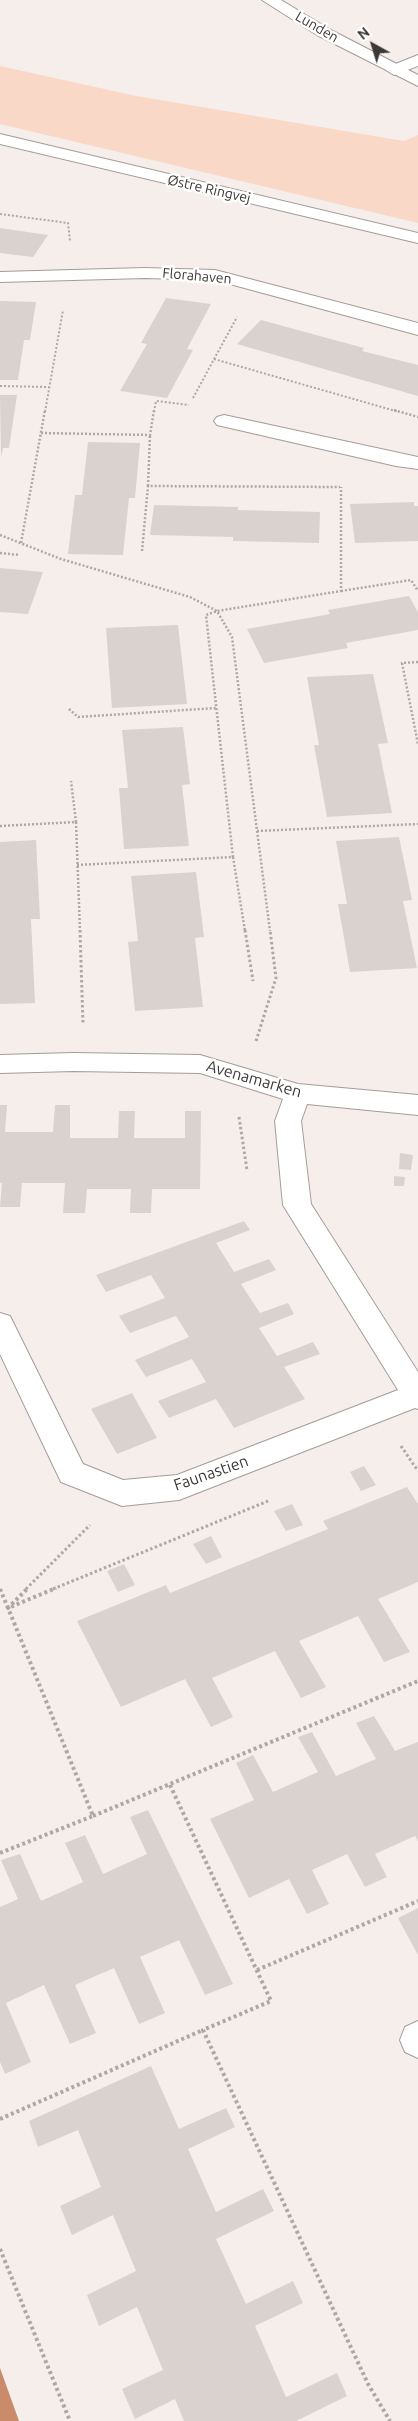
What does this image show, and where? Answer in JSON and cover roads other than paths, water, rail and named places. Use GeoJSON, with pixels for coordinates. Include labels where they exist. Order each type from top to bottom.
{"type":"FeatureCollection","features":[{"type":"Feature","properties":{"kind":"street","name":"Lunden"},"geometry":{"type":"LineString","coordinates":[[270,0],[394,70],[418,81]]}},
{"type":"Feature","properties":{"kind":"street"},"geometry":{"type":"LineString","coordinates":[[394,70],[418,60]]}},
{"type":"Feature","properties":{"kind":"street","name":"Østre Ringvej"},"geometry":{"type":"LineString","coordinates":[[0,139],[418,238]]}},
{"type":"Feature","properties":{"kind":"street","name":"Florahaven"},"geometry":{"type":"LineString","coordinates":[[0,277],[179,273],[215,275],[418,329]]}},
{"type":"Feature","properties":{"kind":"street"},"geometry":{"type":"LineString","coordinates":[[224,421],[396,460],[418,463]]}},
{"type":"Feature","properties":{"kind":"street","name":"Avenamarken"},"geometry":{"type":"LineString","coordinates":[[0,1064],[73,1062],[200,1064],[298,1094],[418,1105]]}},
{"type":"Feature","properties":{"kind":"street","name":"Faunastien"},"geometry":{"type":"LineString","coordinates":[[0,1324],[72,1473],[122,1493],[179,1487],[417,1396],[297,1205],[288,1121],[298,1094]]}}]}
